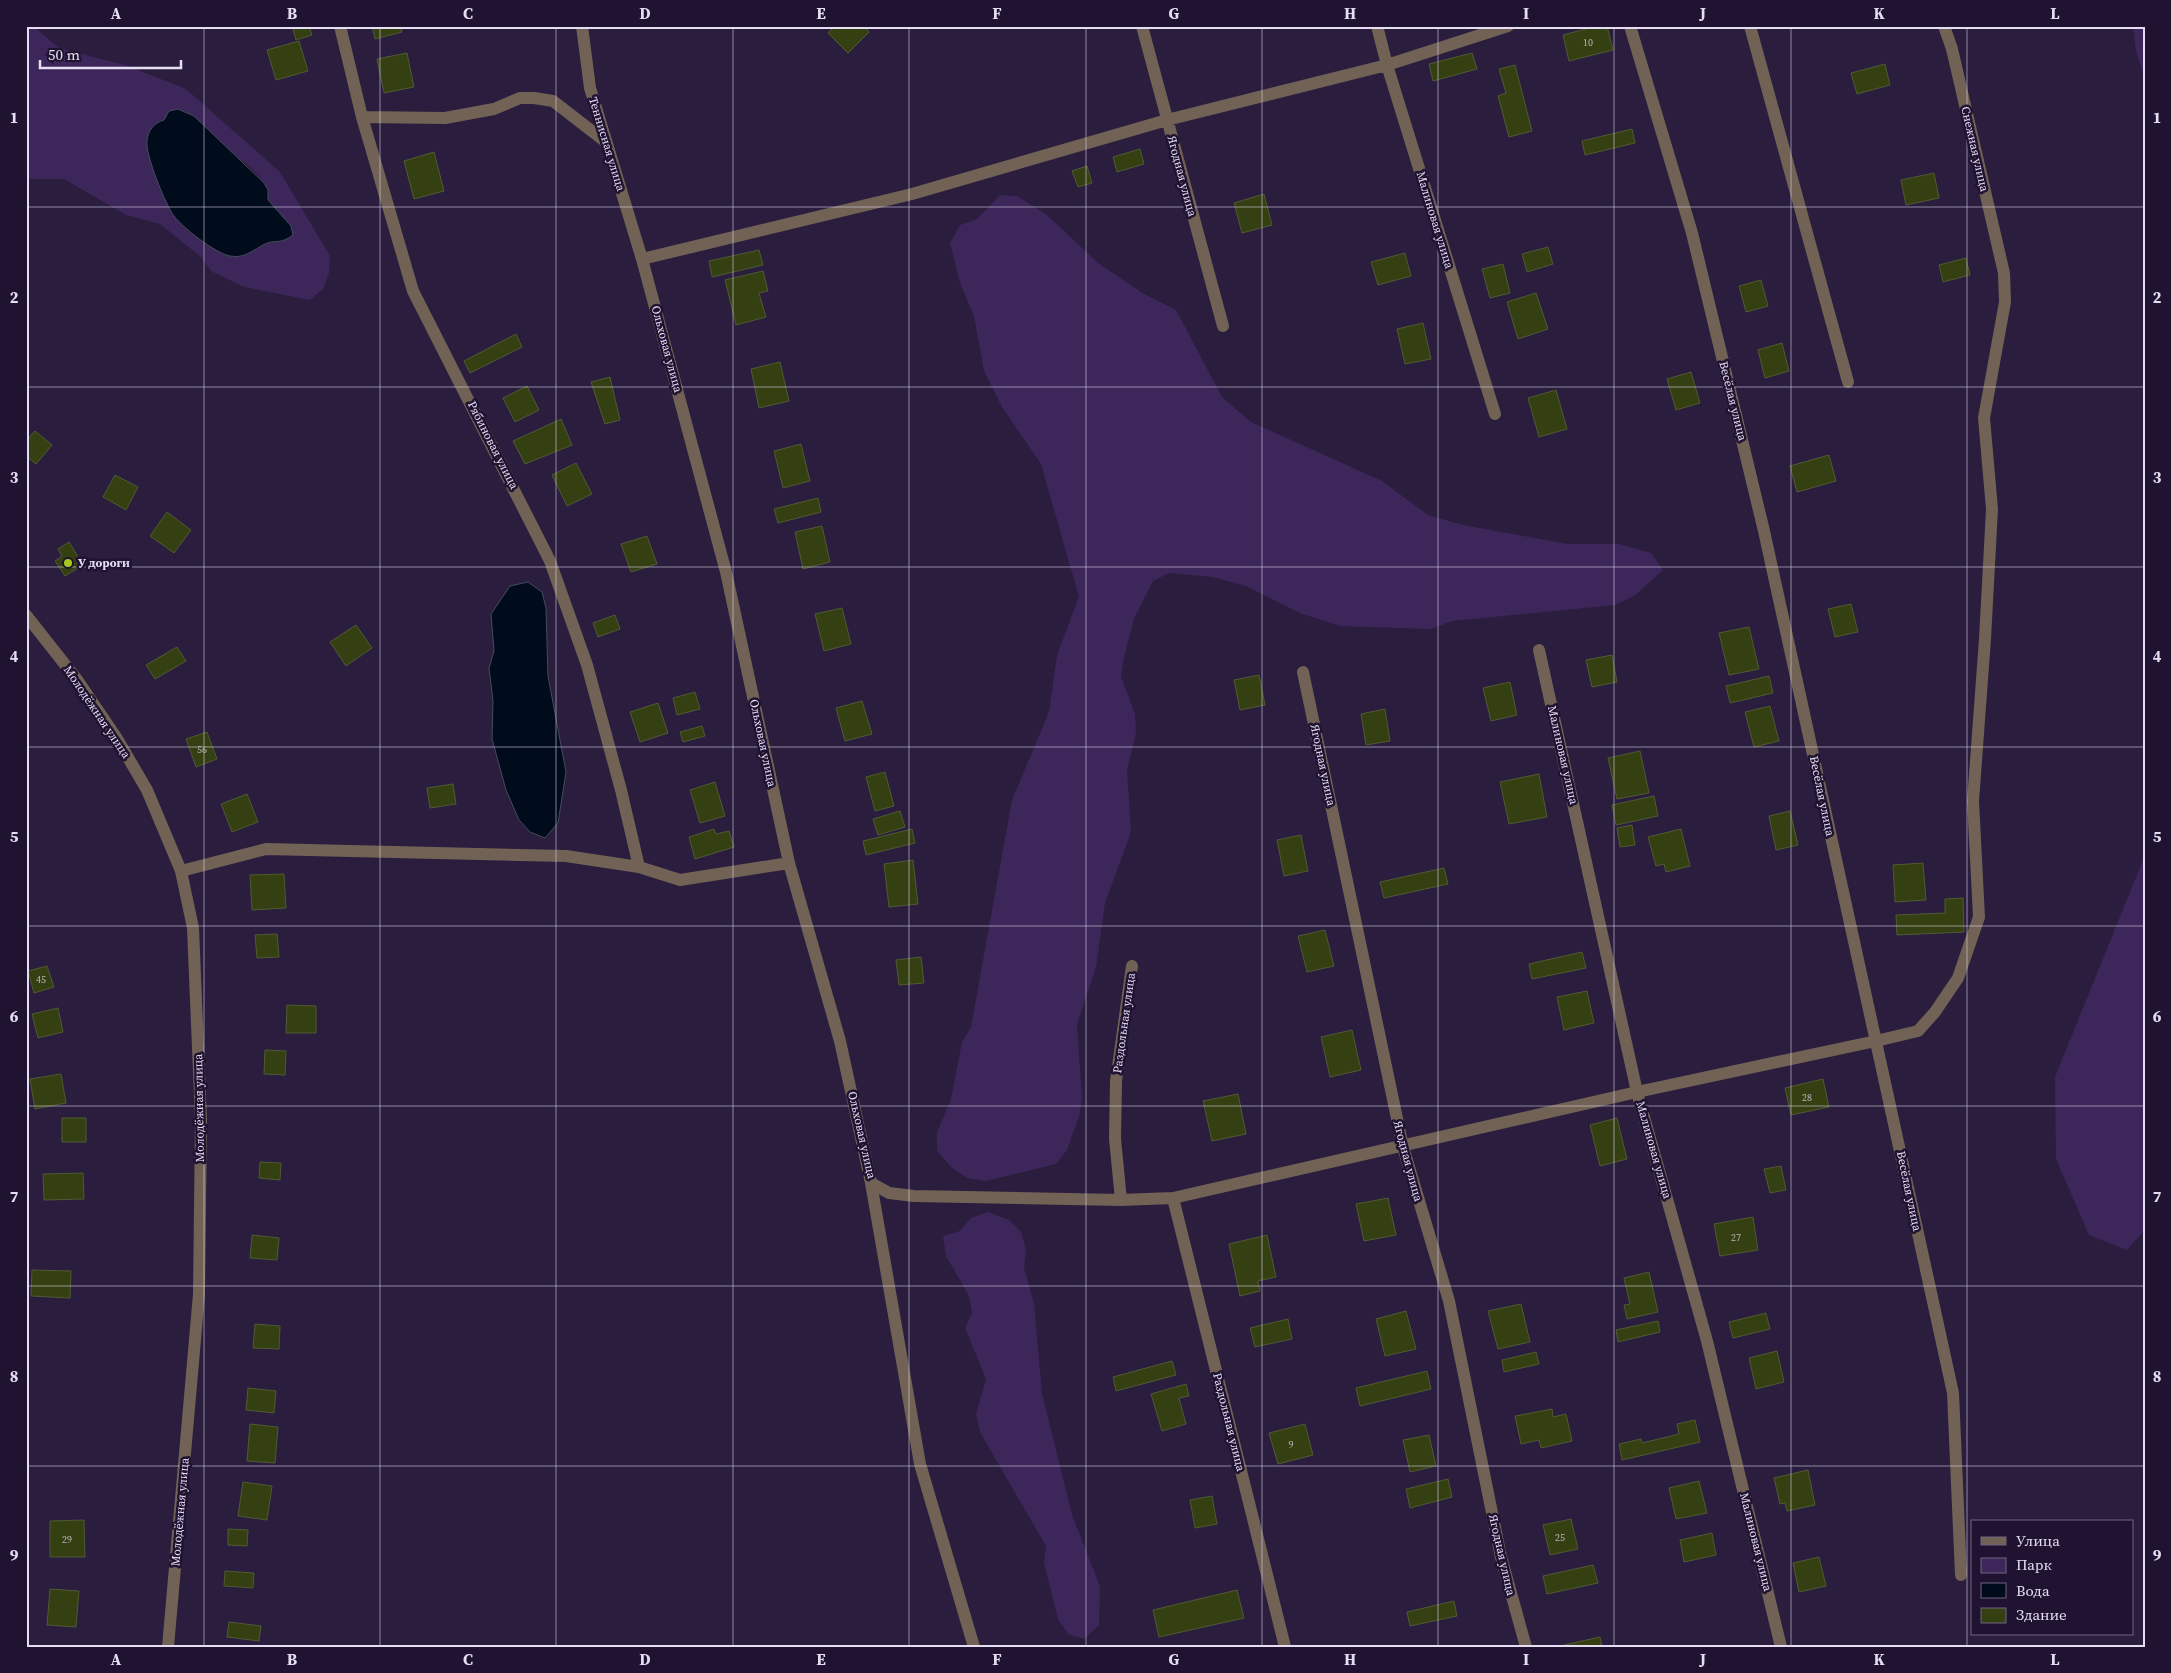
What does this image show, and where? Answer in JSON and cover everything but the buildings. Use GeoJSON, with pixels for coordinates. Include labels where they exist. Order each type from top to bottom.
{"type":"FeatureCollection","features":[{"type":"Feature","properties":{"kind":"street","name":"Рябиновая улица"},"geometry":{"type":"LineString","coordinates":[[340,26],[362,117],[413,291],[550,561],[587,665],[621,790],[639,868]]}},
{"type":"Feature","properties":{"kind":"street","name":"Теннисная улица"},"geometry":{"type":"LineString","coordinates":[[582,26],[590,88],[642,259]]}},
{"type":"Feature","properties":{"kind":"street","name":"Ягодная улица"},"geometry":{"type":"LineString","coordinates":[[1142,26],[1223,326]]}},
{"type":"Feature","properties":{"kind":"street","name":"Малиновая улица"},"geometry":{"type":"LineString","coordinates":[[1377,26],[1387,65],[1495,414]]}},
{"type":"Feature","properties":{"kind":"street"},"geometry":{"type":"LineString","coordinates":[[642,259],[912,194],[1167,120],[1387,65],[1508,26]]}},
{"type":"Feature","properties":{"kind":"street","name":"Весёлая улица"},"geometry":{"type":"LineString","coordinates":[[1630,26],[1692,233],[1758,502],[1953,1393],[1961,1575]]}},
{"type":"Feature","properties":{"kind":"street"},"geometry":{"type":"LineString","coordinates":[[1750,26],[1848,382]]}},
{"type":"Feature","properties":{"kind":"street","name":"Снежная улица"},"geometry":{"type":"LineString","coordinates":[[1876,1041],[1918,1030],[1934,1012],[1958,978],[1979,917],[1973,800],[1992,509],[1984,418],[2005,302],[2004,273],[1952,50],[1944,26]]}},
{"type":"Feature","properties":{"kind":"street"},"geometry":{"type":"LineString","coordinates":[[362,117],[445,118],[494,109],[520,98],[534,98],[553,102],[606,142]]}},
{"type":"Feature","properties":{"kind":"street","name":"Ольховая улица"},"geometry":{"type":"LineString","coordinates":[[642,259],[726,572],[789,862],[840,1041],[872,1182],[890,1193],[914,1196],[1121,1200],[1173,1198],[1403,1147],[1637,1092],[1876,1041]]}},
{"type":"Feature","properties":{"kind":"street","name":"Молодёжная улица"},"geometry":{"type":"LineString","coordinates":[[26,615],[78,681],[116,737],[147,790],[180,871],[194,928],[201,1120],[199,1294],[168,1647]]}},
{"type":"Feature","properties":{"kind":"street","name":"Малиновая улица"},"geometry":{"type":"LineString","coordinates":[[1540,650],[1637,1092],[1707,1341],[1781,1647]]}},
{"type":"Feature","properties":{"kind":"street","name":"Ягодная улица"},"geometry":{"type":"LineString","coordinates":[[1303,672],[1403,1147],[1449,1301],[1501,1557],[1526,1647]]}},
{"type":"Feature","properties":{"kind":"street"},"geometry":{"type":"LineString","coordinates":[[180,871],[266,849],[566,856],[639,868],[680,880],[789,862]]}},
{"type":"Feature","properties":{"kind":"street","name":"Раздольная улица"},"geometry":{"type":"LineString","coordinates":[[1121,1200],[1115,1139],[1116,1081],[1132,966]]}},
{"type":"Feature","properties":{"kind":"street"},"geometry":{"type":"LineString","coordinates":[[872,1182],[920,1464],[974,1647]]}},
{"type":"Feature","properties":{"kind":"street","name":"Раздольная улица"},"geometry":{"type":"LineString","coordinates":[[1173,1198],[1286,1647]]}},
{"type":"Feature","properties":{"kind":"green space"},"geometry":{"type":"Polygon","coordinates":[[[26,26],[33,26],[59,48],[128,66],[186,89],[280,172],[330,256],[329,273],[323,289],[310,300],[244,287],[211,271],[201,257],[160,224],[126,215],[64,179],[26,179],[26,26]],[[164,120],[158,122],[148,142],[153,164],[221,253],[235,257],[249,253],[267,243],[284,241],[291,226],[268,200],[265,186],[256,173],[227,150],[164,120]]]}},
{"type":"Feature","properties":{"kind":"green space"},"geometry":{"type":"Polygon","coordinates":[[[2133,26],[2145,26],[2145,79],[2136,51],[2133,26]]]}},
{"type":"Feature","properties":{"kind":"green space"},"geometry":{"type":"Polygon","coordinates":[[[1000,195],[1017,196],[1047,215],[1098,263],[1144,294],[1176,310],[1222,397],[1251,422],[1382,481],[1428,515],[1463,525],[1568,544],[1619,544],[1651,553],[1663,570],[1634,596],[1615,605],[1452,621],[1431,629],[1340,626],[1300,613],[1246,586],[1213,577],[1169,573],[1153,581],[1134,619],[1121,677],[1135,714],[1136,733],[1127,770],[1131,832],[1105,903],[1096,967],[1077,1024],[1082,1098],[1079,1117],[1067,1150],[1056,1164],[986,1181],[967,1178],[951,1167],[937,1151],[937,1132],[951,1099],[962,1042],[971,1027],[1012,800],[1049,712],[1057,655],[1079,597],[1041,464],[1002,407],[984,371],[974,316],[960,283],[950,243],[960,225],[977,219],[1000,195]]]}},
{"type":"Feature","properties":{"kind":"green space"},"geometry":{"type":"Polygon","coordinates":[[[2145,855],[2145,1230],[2127,1250],[2089,1235],[2056,1159],[2055,1077],[2145,855]]]}},
{"type":"Feature","properties":{"kind":"green space"},"geometry":{"type":"Polygon","coordinates":[[[988,1212],[1009,1220],[1021,1232],[1026,1249],[1024,1268],[1034,1303],[1042,1393],[1072,1515],[1100,1586],[1099,1625],[1084,1639],[1068,1634],[1058,1619],[1044,1563],[1046,1546],[980,1432],[976,1414],[986,1379],[965,1328],[972,1313],[969,1296],[946,1256],[943,1236],[960,1231],[971,1218],[988,1212]]]}},
{"type":"Feature","properties":{"kind":"water"},"geometry":{"type":"Polygon","coordinates":[[[178,109],[194,116],[264,183],[268,190],[268,200],[291,226],[293,235],[285,240],[265,244],[244,255],[235,257],[224,254],[208,245],[178,221],[170,210],[157,180],[149,157],[147,141],[152,128],[164,120],[169,111],[178,109]]]}},
{"type":"Feature","properties":{"kind":"water"},"geometry":{"type":"Polygon","coordinates":[[[528,582],[542,592],[546,608],[548,676],[566,772],[558,823],[545,838],[530,832],[519,820],[506,790],[492,739],[493,701],[489,668],[494,651],[491,614],[510,586],[528,582]]]}},
{"type":"Feature","properties":{"kind":"place","name":"У дороги"},"geometry":{"type":"Point","coordinates":[68,563]}}]}
